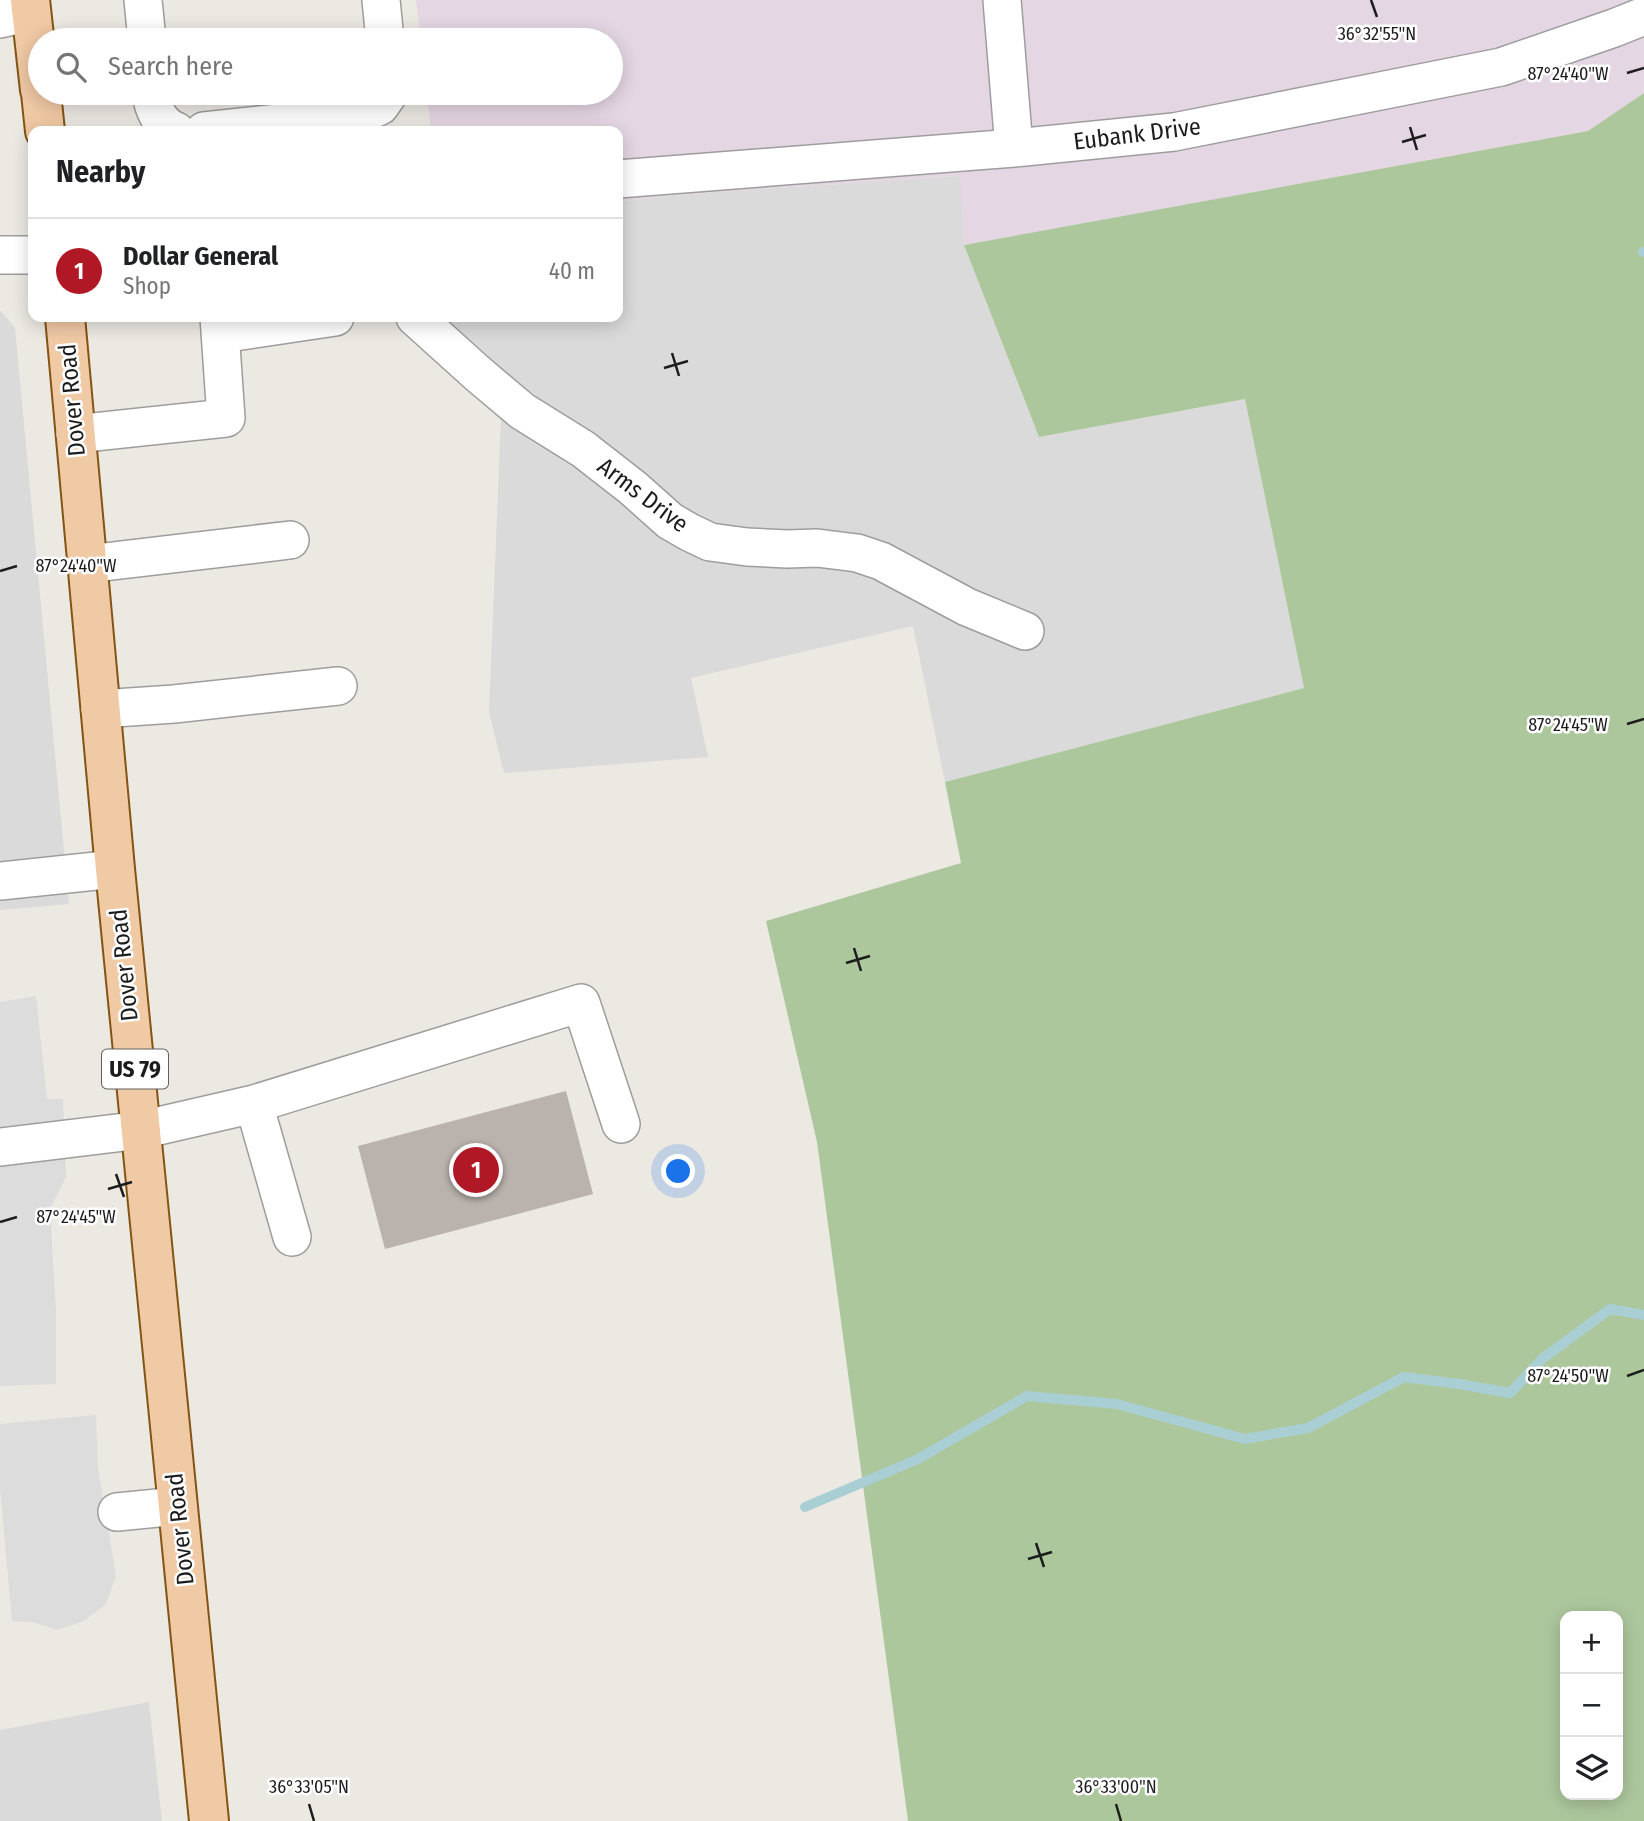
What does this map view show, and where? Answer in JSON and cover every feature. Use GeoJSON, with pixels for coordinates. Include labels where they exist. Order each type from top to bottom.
{"type":"FeatureCollection","features":[{"type":"Feature","properties":{"kind":"main road"},"geometry":{"type":"LineString","coordinates":[[21,10],[28,40]]}},
{"type":"Feature","properties":{"kind":"main road"},"geometry":{"type":"LineString","coordinates":[[42,105],[44,126]]}},
{"type":"Feature","properties":{"kind":"main road","name":"Dover Road"},"geometry":{"type":"LineString","coordinates":[[65,322],[115,869],[209,1821]]}},
{"type":"Feature","properties":{"kind":"street"},"geometry":{"type":"LineString","coordinates":[[143,0],[146,28]]}},
{"type":"Feature","properties":{"kind":"street"},"geometry":{"type":"LineString","coordinates":[[381,0],[384,28]]}},
{"type":"Feature","properties":{"kind":"street"},"geometry":{"type":"LineString","coordinates":[[1002,0],[1014,148]]}},
{"type":"Feature","properties":{"kind":"street","name":"Eubank Drive"},"geometry":{"type":"LineString","coordinates":[[623,179],[1014,148],[1174,132],[1501,67],[1644,16]]}},
{"type":"Feature","properties":{"kind":"street"},"geometry":{"type":"LineString","coordinates":[[152,105],[165,126]]}},
{"type":"Feature","properties":{"kind":"street"},"geometry":{"type":"LineString","coordinates":[[251,126],[372,113]]}},
{"type":"Feature","properties":{"kind":"street"},"geometry":{"type":"LineString","coordinates":[[0,255],[28,255]]}},
{"type":"Feature","properties":{"kind":"street"},"geometry":{"type":"LineString","coordinates":[[75,435],[226,418],[220,325],[263,322]]}},
{"type":"Feature","properties":{"kind":"street","name":"Arms Drive"},"geometry":{"type":"LineString","coordinates":[[421,322],[522,411],[583,449],[670,521],[689,532],[710,542],[747,547],[817,548],[857,553],[881,561],[967,607],[1025,631]]}},
{"type":"Feature","properties":{"kind":"street"},"geometry":{"type":"LineString","coordinates":[[88,564],[290,540]]}},
{"type":"Feature","properties":{"kind":"street"},"geometry":{"type":"LineString","coordinates":[[100,709],[174,704],[338,686]]}},
{"type":"Feature","properties":{"kind":"street"},"geometry":{"type":"LineString","coordinates":[[0,881],[115,869]]}},
{"type":"Feature","properties":{"kind":"street"},"geometry":{"type":"LineString","coordinates":[[1,1147],[141,1130],[254,1104],[581,1003],[621,1124]]}},
{"type":"Feature","properties":{"kind":"street"},"geometry":{"type":"LineString","coordinates":[[254,1104],[292,1237]]}},
{"type":"Feature","properties":{"kind":"street"},"geometry":{"type":"LineString","coordinates":[[117,1512],[178,1506]]}},
{"type":"Feature","properties":{"kind":"shaded area"},"geometry":{"type":"Polygon","coordinates":[[[416,0],[1644,0],[1644,93],[1588,131],[964,245],[960,176],[672,195],[623,201],[623,126],[430,126],[428,105],[623,105],[623,28],[420,28],[416,0]]]}},
{"type":"Feature","properties":{"kind":"shaded area"},"geometry":{"type":"Polygon","coordinates":[[[961,176],[964,245],[1039,437],[1245,399],[1304,688],[945,782],[913,626],[691,678],[708,757],[504,773],[489,712],[501,417],[410,322],[623,322],[623,201],[672,195],[961,176]]]}},
{"type":"Feature","properties":{"kind":"shaded area"},"geometry":{"type":"Polygon","coordinates":[[[0,310],[15,328],[69,904],[0,910],[0,310]]]}},
{"type":"Feature","properties":{"kind":"shaded area"},"geometry":{"type":"Polygon","coordinates":[[[36,996],[47,1099],[63,1099],[66,1177],[50,1208],[56,1311],[56,1384],[0,1386],[0,1002],[36,996]]]}},
{"type":"Feature","properties":{"kind":"shaded area"},"geometry":{"type":"Polygon","coordinates":[[[96,1415],[98,1468],[116,1576],[106,1604],[84,1621],[57,1630],[32,1622],[12,1621],[0,1488],[0,1424],[96,1415]]]}},
{"type":"Feature","properties":{"kind":"shaded area"},"geometry":{"type":"Polygon","coordinates":[[[149,1702],[162,1821],[0,1821],[0,1730],[149,1702]]]}},
{"type":"Feature","properties":{"kind":"green space"},"geometry":{"type":"Polygon","coordinates":[[[1644,93],[1644,1821],[908,1821],[817,1142],[766,921],[961,863],[945,782],[1304,688],[1245,399],[1039,437],[964,245],[1588,131],[1644,93]]]}},
{"type":"Feature","properties":{"kind":"building"},"geometry":{"type":"Polygon","coordinates":[[[566,1091],[593,1194],[385,1249],[358,1146],[566,1091]]]}},
{"type":"Feature","properties":{"kind":"waterway"},"geometry":{"type":"LineString","coordinates":[[805,1507],[918,1459],[1027,1396],[1117,1404],[1245,1439],[1308,1428],[1404,1377],[1510,1393],[1542,1359],[1610,1309],[1644,1315]]}},
{"type":"Feature","properties":{"kind":"place","name":"Dollar General"},"geometry":{"type":"Point","coordinates":[476,1170]}}]}
